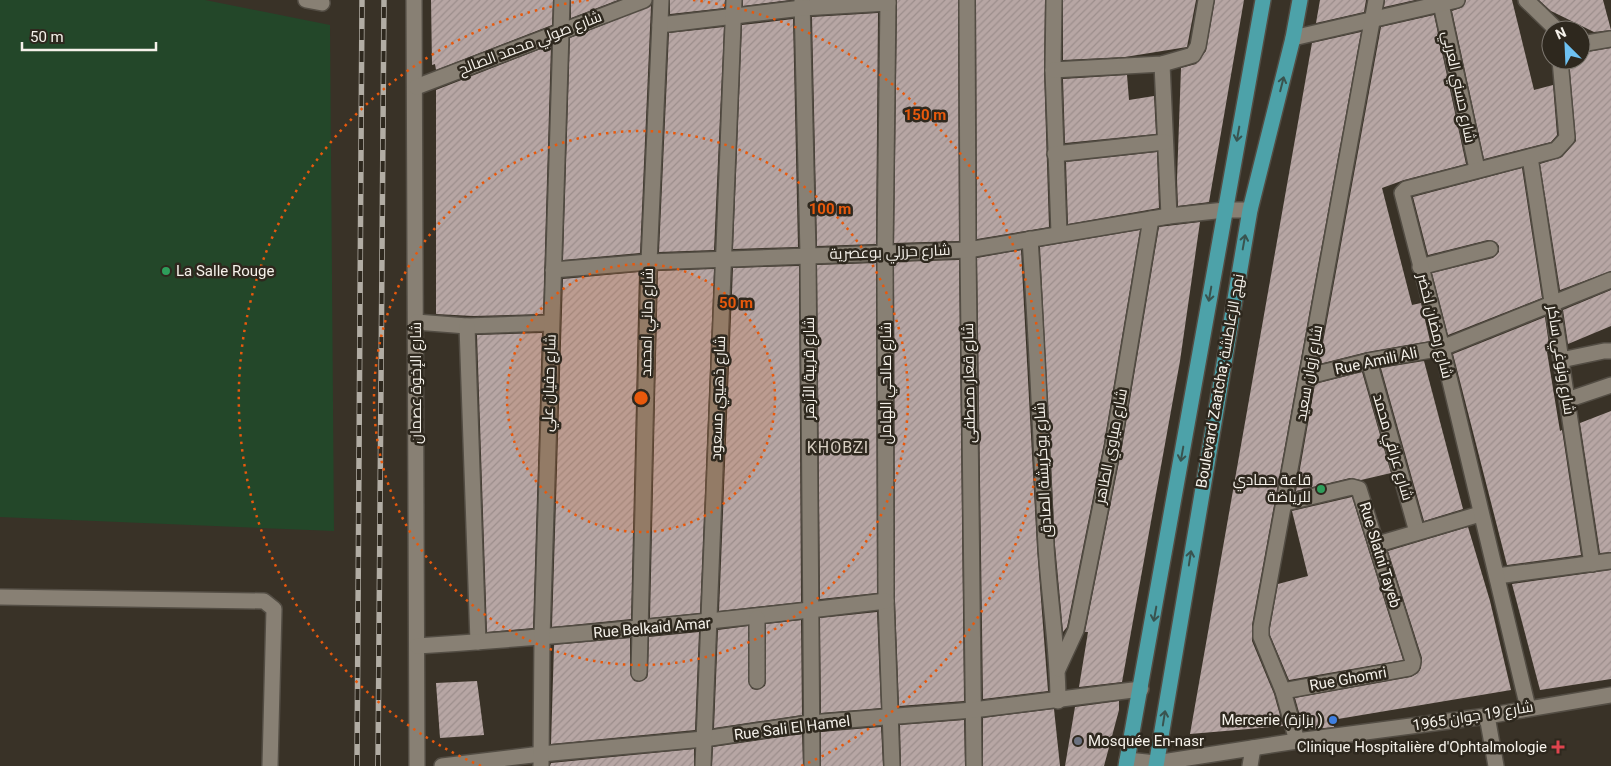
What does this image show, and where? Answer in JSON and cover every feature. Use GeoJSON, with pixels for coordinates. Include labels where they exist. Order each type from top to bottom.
{"type":"FeatureCollection","features":[{"type":"Feature","properties":{"kind":"main road","name":"Boulevard Zaatcha; نهج الزعاطشة"},"geometry":{"type":"LineString","coordinates":[[1127,763],[1142,690],[1262,0]]}},
{"type":"Feature","properties":{"kind":"main road","name":"Boulevard Zaatcha; نهج الزعاطشة"},"geometry":{"type":"LineString","coordinates":[[1156,765],[1250,210],[1294,38],[1300,0]]}},
{"type":"Feature","properties":{"kind":"street"},"geometry":{"type":"LineString","coordinates":[[306,0],[322,3]]}},
{"type":"Feature","properties":{"kind":"street","name":"شارع الإخوة عصمان"},"geometry":{"type":"LineString","coordinates":[[414,0],[416,87],[417,766]]}},
{"type":"Feature","properties":{"kind":"street","name":"شارع حفيان علي"},"geometry":{"type":"LineString","coordinates":[[541,760],[542,638],[562,0]]}},
{"type":"Feature","properties":{"kind":"street","name":"شارع صولي محمد الصالح"},"geometry":{"type":"LineString","coordinates":[[416,87],[644,0]]}},
{"type":"Feature","properties":{"kind":"street","name":"شارع ماني امحمد"},"geometry":{"type":"LineString","coordinates":[[639,674],[649,262],[661,0]]}},
{"type":"Feature","properties":{"kind":"street","name":"شارع قعار مصطفى"},"geometry":{"type":"LineString","coordinates":[[968,0],[968,250],[974,766]]}},
{"type":"Feature","properties":{"kind":"street"},"geometry":{"type":"LineString","coordinates":[[1054,0],[1053,70],[1059,233]]}},
{"type":"Feature","properties":{"kind":"street"},"geometry":{"type":"LineString","coordinates":[[1053,70],[1162,64],[1193,55],[1198,46],[1206,0]]}},
{"type":"Feature","properties":{"kind":"street","name":"شارع زوان سعيد"},"geometry":{"type":"LineString","coordinates":[[1297,741],[1283,692],[1261,637],[1376,0]]}},
{"type":"Feature","properties":{"kind":"street"},"geometry":{"type":"LineString","coordinates":[[1294,38],[1456,0]]}},
{"type":"Feature","properties":{"kind":"street"},"geometry":{"type":"LineString","coordinates":[[1526,0],[1547,20]]}},
{"type":"Feature","properties":{"kind":"street"},"geometry":{"type":"LineString","coordinates":[[660,25],[734,8],[888,2]]}},
{"type":"Feature","properties":{"kind":"street","name":"شارع صالحي الهامل"},"geometry":{"type":"LineString","coordinates":[[888,2],[885,253],[886,601],[892,766]]}},
{"type":"Feature","properties":{"kind":"street","name":"شارع قريبة الأزهر"},"geometry":{"type":"LineString","coordinates":[[802,4],[808,254],[810,723],[812,766]]}},
{"type":"Feature","properties":{"kind":"street","name":"شارع حسني العربي"},"geometry":{"type":"LineString","coordinates":[[1441,4],[1477,169]]}},
{"type":"Feature","properties":{"kind":"street","name":"شارع ذهيبي مسعود"},"geometry":{"type":"LineString","coordinates":[[703,766],[734,8]]}},
{"type":"Feature","properties":{"kind":"street"},"geometry":{"type":"LineString","coordinates":[[1591,42],[1611,39]]}},
{"type":"Feature","properties":{"kind":"street"},"geometry":{"type":"LineString","coordinates":[[1162,64],[1169,216]]}},
{"type":"Feature","properties":{"kind":"street","name":"شارع رمضان لخضر"},"geometry":{"type":"LineString","coordinates":[[1528,708],[1497,576],[1480,514],[1442,348],[1402,193],[1404,190],[1477,169],[1556,150],[1567,138],[1561,70]]}},
{"type":"Feature","properties":{"kind":"street"},"geometry":{"type":"LineString","coordinates":[[1056,154],[1165,142]]}},
{"type":"Feature","properties":{"kind":"street","name":"شارع ونوغي ساكر"},"geometry":{"type":"LineString","coordinates":[[1530,157],[1592,564]]}},
{"type":"Feature","properties":{"kind":"street","name":"شارع حرزلي بوعصرية"},"geometry":{"type":"LineString","coordinates":[[553,270],[649,262],[723,260],[808,254],[968,250],[1059,233],[1169,216],[1225,210],[1250,210]]}},
{"type":"Feature","properties":{"kind":"street","name":"شارع مياوي الطاهر"},"geometry":{"type":"LineString","coordinates":[[1058,669],[1076,630],[1113,445],[1151,219]]}},
{"type":"Feature","properties":{"kind":"street","name":"شارع بوكريشة الصادق"},"geometry":{"type":"LineString","coordinates":[[1030,238],[1046,548],[1058,669],[1058,701]]}},
{"type":"Feature","properties":{"kind":"street"},"geometry":{"type":"LineString","coordinates":[[1420,267],[1490,249]]}},
{"type":"Feature","properties":{"kind":"street","name":"Rue Amili Ali"},"geometry":{"type":"LineString","coordinates":[[1309,376],[1369,361],[1442,348],[1611,280]]}},
{"type":"Feature","properties":{"kind":"street"},"geometry":{"type":"LineString","coordinates":[[416,322],[466,326],[551,323]]}},
{"type":"Feature","properties":{"kind":"street"},"geometry":{"type":"LineString","coordinates":[[466,326],[478,642]]}},
{"type":"Feature","properties":{"kind":"street"},"geometry":{"type":"LineString","coordinates":[[1561,360],[1611,351]]}},
{"type":"Feature","properties":{"kind":"street","name":"شارع عرافي محمد"},"geometry":{"type":"LineString","coordinates":[[1369,361],[1417,532]]}},
{"type":"Feature","properties":{"kind":"street"},"geometry":{"type":"LineString","coordinates":[[1567,400],[1611,385]]}},
{"type":"Feature","properties":{"kind":"street","name":"Rue Slatni Tayeb"},"geometry":{"type":"LineString","coordinates":[[1285,503],[1356,487],[1359,489],[1378,544],[1413,661],[1412,666]]}},
{"type":"Feature","properties":{"kind":"street"},"geometry":{"type":"LineString","coordinates":[[1378,544],[1480,514]]}},
{"type":"Feature","properties":{"kind":"street"},"geometry":{"type":"LineString","coordinates":[[1497,576],[1611,561]]}},
{"type":"Feature","properties":{"kind":"street"},"geometry":{"type":"LineString","coordinates":[[0,597],[264,601],[270,604],[274,609],[270,766]]}},
{"type":"Feature","properties":{"kind":"street","name":"Rue Belkaid Amar"},"geometry":{"type":"LineString","coordinates":[[417,646],[542,638],[757,618],[886,601]]}},
{"type":"Feature","properties":{"kind":"street"},"geometry":{"type":"LineString","coordinates":[[756,681],[757,618]]}},
{"type":"Feature","properties":{"kind":"street","name":"Rue Ghomri"},"geometry":{"type":"LineString","coordinates":[[1283,692],[1412,666]]}},
{"type":"Feature","properties":{"kind":"street","name":"Rue Sali El Hamel"},"geometry":{"type":"LineString","coordinates":[[442,766],[541,760],[810,723],[973,710],[1142,690]]}},
{"type":"Feature","properties":{"kind":"street","name":"شارع 19 جوان 1965"},"geometry":{"type":"LineString","coordinates":[[1127,763],[1156,765],[1297,741],[1487,716],[1611,695]]}},
{"type":"Feature","properties":{"kind":"street"},"geometry":{"type":"LineString","coordinates":[[1487,716],[1496,766]]}},
{"type":"Feature","properties":{"kind":"street"},"geometry":{"type":"LineString","coordinates":[[1250,766],[1253,748]]}},
{"type":"Feature","properties":{"kind":"green space","name":"La Salle Rouge"},"geometry":{"type":"Polygon","coordinates":[[[0,0],[205,0],[330,25],[334,531],[0,517],[0,0]]]}},
{"type":"Feature","properties":{"kind":"building"},"geometry":{"type":"Polygon","coordinates":[[[431,0],[553,0],[552,25],[436,70],[435,64],[432,65],[431,0]]]}},
{"type":"Feature","properties":{"kind":"building"},"geometry":{"type":"Polygon","coordinates":[[[571,0],[618,0],[571,18],[571,0]]]}},
{"type":"Feature","properties":{"kind":"building"},"geometry":{"type":"Polygon","coordinates":[[[670,0],[725,0],[724,8],[670,14],[670,0]]]}},
{"type":"Feature","properties":{"kind":"building"},"geometry":{"type":"Polygon","coordinates":[[[743,0],[790,0],[743,6],[743,0]]]}},
{"type":"Feature","properties":{"kind":"building"},"geometry":{"type":"Polygon","coordinates":[[[897,0],[958,0],[959,241],[894,243],[897,0]]]}},
{"type":"Feature","properties":{"kind":"building"},"geometry":{"type":"Polygon","coordinates":[[[976,0],[1045,0],[1044,70],[1049,227],[977,239],[976,0]]]}},
{"type":"Feature","properties":{"kind":"building"},"geometry":{"type":"Polygon","coordinates":[[[1063,0],[1196,0],[1187,47],[1125,57],[1063,60],[1063,0]]]}},
{"type":"Feature","properties":{"kind":"building"},"geometry":{"type":"Polygon","coordinates":[[[1215,0],[1244,0],[1209,202],[1178,206],[1177,179],[1181,68],[1196,64],[1206,51],[1215,0]]]}},
{"type":"Feature","properties":{"kind":"building"},"geometry":{"type":"Polygon","coordinates":[[[1320,0],[1366,0],[1364,12],[1316,23],[1320,0]]]}},
{"type":"Feature","properties":{"kind":"building"},"geometry":{"type":"Polygon","coordinates":[[[1385,0],[1415,0],[1384,7],[1385,0]]]}},
{"type":"Feature","properties":{"kind":"building"},"geometry":{"type":"Polygon","coordinates":[[[1466,0],[1512,0],[1534,90],[1553,85],[1557,135],[1551,142],[1484,159],[1452,11],[1463,7],[1466,0]]]}},
{"type":"Feature","properties":{"kind":"building"},"geometry":{"type":"Polygon","coordinates":[[[1539,0],[1603,0],[1611,30],[1594,32],[1591,31],[1591,20],[1569,20],[1551,11],[1539,0]]]}},
{"type":"Feature","properties":{"kind":"building"},"geometry":{"type":"Polygon","coordinates":[[[651,6],[640,253],[563,260],[570,38],[651,6]]]}},
{"type":"Feature","properties":{"kind":"building"},"geometry":{"type":"Polygon","coordinates":[[[878,13],[876,244],[817,246],[812,17],[878,13]]]}},
{"type":"Feature","properties":{"kind":"building"},"geometry":{"type":"Polygon","coordinates":[[[1434,15],[1466,164],[1404,180],[1382,188],[1412,305],[1421,303],[1430,341],[1367,352],[1319,364],[1381,27],[1434,15]]]}},
{"type":"Feature","properties":{"kind":"building"},"geometry":{"type":"Polygon","coordinates":[[[793,19],[798,247],[733,249],[742,25],[793,19]]]}},
{"type":"Feature","properties":{"kind":"building"},"geometry":{"type":"Polygon","coordinates":[[[724,27],[714,250],[659,252],[669,33],[724,27]]]}},
{"type":"Feature","properties":{"kind":"building"},"geometry":{"type":"Polygon","coordinates":[[[1361,32],[1252,625],[1252,641],[1274,694],[1283,726],[1190,734],[1312,43],[1361,32]]]}},
{"type":"Feature","properties":{"kind":"building"},"geometry":{"type":"Polygon","coordinates":[[[551,45],[543,314],[473,316],[436,314],[436,90],[551,45]]]}},
{"type":"Feature","properties":{"kind":"building"},"geometry":{"type":"Polygon","coordinates":[[[1611,48],[1611,271],[1560,290],[1540,164],[1562,157],[1576,141],[1570,70],[1591,70],[1591,51],[1611,48]]]}},
{"type":"Feature","properties":{"kind":"building"},"geometry":{"type":"Polygon","coordinates":[[[1127,75],[1129,100],[1154,96],[1156,134],[1065,143],[1063,79],[1127,75]]]}},
{"type":"Feature","properties":{"kind":"building"},"geometry":{"type":"Polygon","coordinates":[[[1157,152],[1159,208],[1068,224],[1066,162],[1157,152]]]}},
{"type":"Feature","properties":{"kind":"building"},"geometry":{"type":"Polygon","coordinates":[[[1522,168],[1542,298],[1448,335],[1432,273],[1493,258],[1499,252],[1499,246],[1496,242],[1488,240],[1428,255],[1413,197],[1522,168]]]}},
{"type":"Feature","properties":{"kind":"building"},"geometry":{"type":"Polygon","coordinates":[[[1200,222],[1180,361],[1122,682],[1079,687],[1088,632],[1085,632],[1122,447],[1159,227],[1200,222]]]}},
{"type":"Feature","properties":{"kind":"building"},"geometry":{"type":"Polygon","coordinates":[[[1140,230],[1104,443],[1067,627],[1063,632],[1055,545],[1040,247],[1140,230]]]}},
{"type":"Feature","properties":{"kind":"building"},"geometry":{"type":"Polygon","coordinates":[[[1021,250],[1037,547],[1048,691],[983,699],[977,258],[1021,250]]]}},
{"type":"Feature","properties":{"kind":"building"},"geometry":{"type":"Polygon","coordinates":[[[959,260],[964,701],[899,706],[895,601],[894,262],[959,260]]]}},
{"type":"Feature","properties":{"kind":"building"},"geometry":{"type":"Polygon","coordinates":[[[876,263],[877,593],[820,599],[817,265],[876,263]]]}},
{"type":"Feature","properties":{"kind":"building"},"geometry":{"type":"Polygon","coordinates":[[[799,266],[801,602],[719,611],[733,268],[799,266]]]}},
{"type":"Feature","properties":{"kind":"building"},"geometry":{"type":"Polygon","coordinates":[[[714,269],[700,613],[650,618],[658,271],[714,269]]]}},
{"type":"Feature","properties":{"kind":"building"},"geometry":{"type":"Polygon","coordinates":[[[639,272],[631,619],[552,627],[563,279],[639,272]]]}},
{"type":"Feature","properties":{"kind":"building"},"geometry":{"type":"Polygon","coordinates":[[[1611,290],[1611,326],[1568,344],[1563,310],[1611,290]]]}},
{"type":"Feature","properties":{"kind":"building"},"geometry":{"type":"Polygon","coordinates":[[[1545,317],[1550,351],[1547,352],[1560,431],[1562,430],[1581,555],[1507,565],[1453,354],[1545,317]]]}},
{"type":"Feature","properties":{"kind":"building"},"geometry":{"type":"Polygon","coordinates":[[[542,333],[533,628],[487,632],[477,335],[542,333]]]}},
{"type":"Feature","properties":{"kind":"building"},"geometry":{"type":"Polygon","coordinates":[[[1424,361],[1463,509],[1424,521],[1381,368],[1424,361]]]}},
{"type":"Feature","properties":{"kind":"building"},"geometry":{"type":"Polygon","coordinates":[[[1362,372],[1391,473],[1361,480],[1350,478],[1296,491],[1315,384],[1362,372]]]}},
{"type":"Feature","properties":{"kind":"building"},"geometry":{"type":"Polygon","coordinates":[[[1611,411],[1611,552],[1600,553],[1580,423],[1611,411]]]}},
{"type":"Feature","properties":{"kind":"building"},"geometry":{"type":"Polygon","coordinates":[[[1352,497],[1403,660],[1289,680],[1270,635],[1270,628],[1278,584],[1308,576],[1292,511],[1352,497]]]}},
{"type":"Feature","properties":{"kind":"building"},"geometry":{"type":"Polygon","coordinates":[[[1468,527],[1490,601],[1511,690],[1332,720],[1334,727],[1304,730],[1295,698],[1411,677],[1418,673],[1421,668],[1422,658],[1388,551],[1468,527]]]}},
{"type":"Feature","properties":{"kind":"building"},"geometry":{"type":"Polygon","coordinates":[[[1611,570],[1611,679],[1540,690],[1512,584],[1611,570]]]}},
{"type":"Feature","properties":{"kind":"building"},"geometry":{"type":"Polygon","coordinates":[[[877,612],[881,708],[821,713],[820,618],[877,612]]]}},
{"type":"Feature","properties":{"kind":"building"},"geometry":{"type":"Polygon","coordinates":[[[801,620],[802,715],[714,728],[718,630],[748,626],[748,681],[752,689],[757,690],[765,686],[766,681],[766,624],[801,620]]]}},
{"type":"Feature","properties":{"kind":"building"},"geometry":{"type":"Polygon","coordinates":[[[699,632],[695,730],[551,744],[554,645],[630,638],[630,673],[634,681],[639,682],[647,678],[648,674],[649,637],[699,632]]]}},
{"type":"Feature","properties":{"kind":"building"},"geometry":{"type":"Polygon","coordinates":[[[477,681],[484,735],[440,738],[436,683],[477,681]]]}},
{"type":"Feature","properties":{"kind":"building","name":"Mosquée En-nasr"},"geometry":{"type":"Polygon","coordinates":[[[1119,701],[1119,710],[1104,766],[1065,766],[1075,707],[1119,701]]]}},
{"type":"Feature","properties":{"kind":"building"},"geometry":{"type":"Polygon","coordinates":[[[1054,709],[1060,766],[983,766],[983,718],[1054,709]]]}},
{"type":"Feature","properties":{"kind":"building"},"geometry":{"type":"Polygon","coordinates":[[[964,720],[965,766],[901,766],[900,725],[964,720]]]}},
{"type":"Feature","properties":{"kind":"building"},"geometry":{"type":"Polygon","coordinates":[[[881,727],[883,766],[821,766],[821,732],[881,727]]]}},
{"type":"Feature","properties":{"kind":"building"},"geometry":{"type":"Polygon","coordinates":[[[802,734],[803,766],[712,766],[713,747],[802,734]]]}},
{"type":"Feature","properties":{"kind":"building"},"geometry":{"type":"Polygon","coordinates":[[[694,749],[694,766],[550,766],[551,763],[694,749]]]}},
{"type":"Feature","properties":{"kind":"railway"},"geometry":{"type":"LineString","coordinates":[[357,766],[362,0]]}},
{"type":"Feature","properties":{"kind":"railway"},"geometry":{"type":"LineString","coordinates":[[378,766],[384,0]]}},
{"type":"Feature","properties":{"kind":"place","name":"La Salle Rouge"},"geometry":{"type":"Point","coordinates":[166,271]}},
{"type":"Feature","properties":{"kind":"place","name":"قاعة حمادي للرياضة"},"geometry":{"type":"Point","coordinates":[1321,489]}},
{"type":"Feature","properties":{"kind":"place","name":"Mercerie (بزازة )"},"geometry":{"type":"Point","coordinates":[1333,720]}},
{"type":"Feature","properties":{"kind":"place","name":"Mosquée En-nasr"},"geometry":{"type":"Point","coordinates":[1078,741]}},
{"type":"Feature","properties":{"kind":"place","name":"Clinique Hospitalière d'Ophtalmologie"},"geometry":{"type":"Point","coordinates":[1558,747]}},
{"type":"Feature","properties":{"kind":"district","name":"KHOBZI"},"geometry":{"type":"Point","coordinates":[838,447]}}]}
